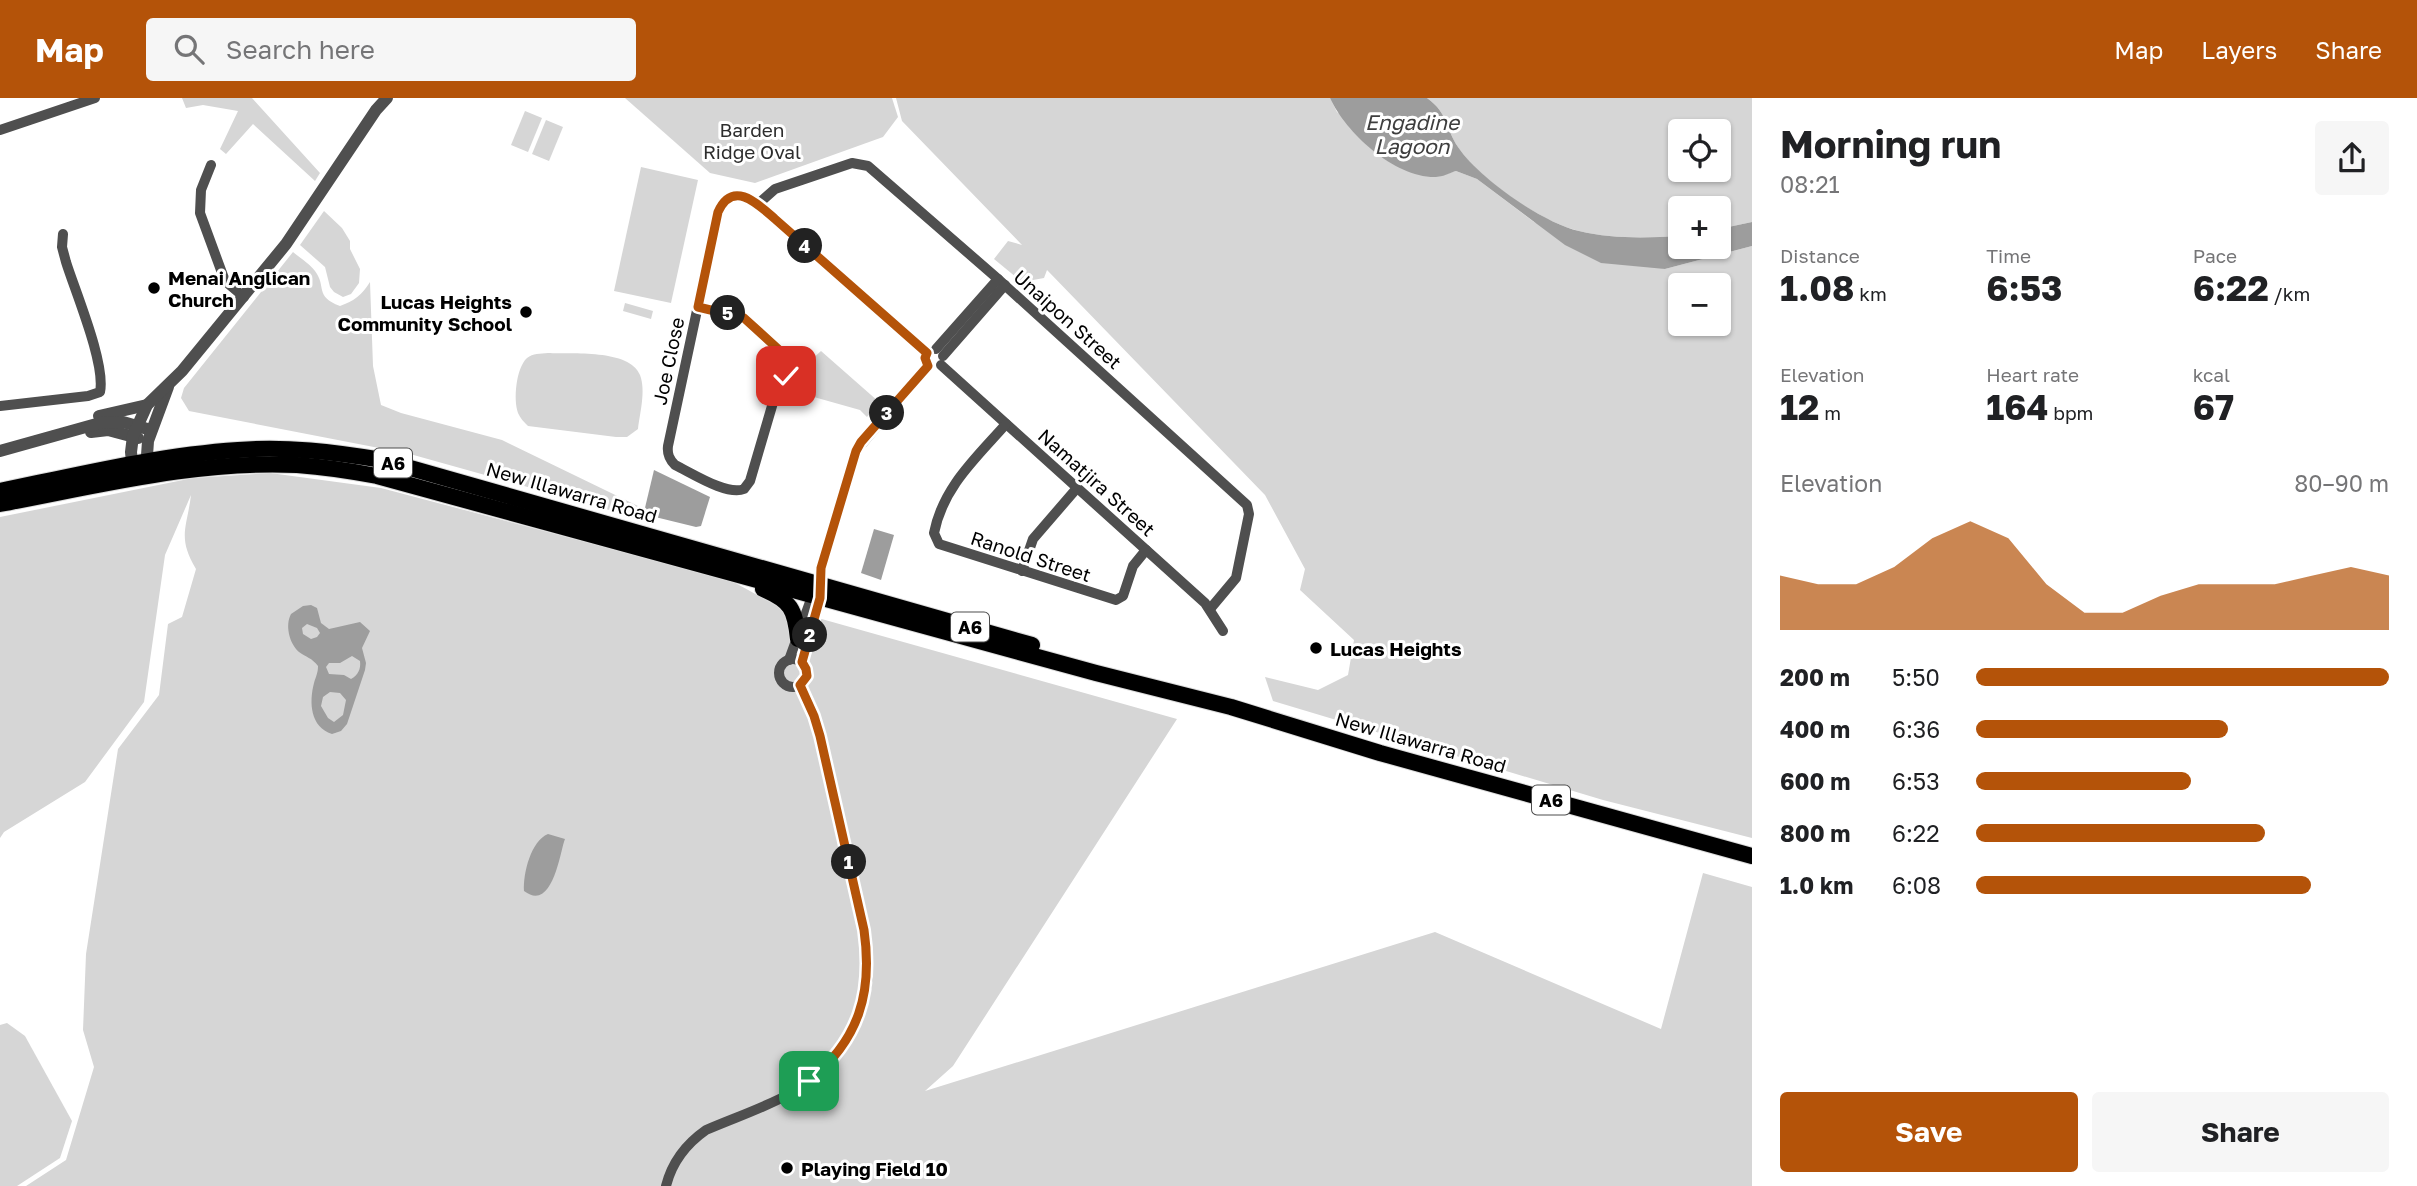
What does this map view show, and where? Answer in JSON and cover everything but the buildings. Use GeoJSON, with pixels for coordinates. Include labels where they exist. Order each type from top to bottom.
{"type":"FeatureCollection","features":[{"type":"Feature","properties":{"kind":"highway","name":"New Illawarra Road"},"geometry":{"type":"LineString","coordinates":[[0,504],[140,471],[251,449],[340,453],[382,460],[816,592]]}},
{"type":"Feature","properties":{"kind":"highway","name":"New Illawarra Road"},"geometry":{"type":"LineString","coordinates":[[0,491],[140,471],[267,465],[298,465],[377,476],[744,575],[1023,642],[1099,667],[1119,678],[1231,707],[1380,753],[1752,856]]}},
{"type":"Feature","properties":{"kind":"highway"},"geometry":{"type":"LineString","coordinates":[[744,575],[763,589],[778,595],[790,606],[796,621],[797,639]]}},
{"type":"Feature","properties":{"kind":"street"},"geometry":{"type":"LineString","coordinates":[[0,130],[95,98]]}},
{"type":"Feature","properties":{"kind":"street"},"geometry":{"type":"LineString","coordinates":[[140,471],[135,431],[147,405],[168,387],[286,244],[376,110],[387,98]]}},
{"type":"Feature","properties":{"kind":"street","name":"Unaipon Street"},"geometry":{"type":"LineString","coordinates":[[758,204],[775,189],[852,163],[860,163],[869,166],[1002,282],[1247,505],[1249,514],[1236,578],[1210,609]]}},
{"type":"Feature","properties":{"kind":"street"},"geometry":{"type":"LineString","coordinates":[[211,165],[201,190],[200,213],[225,281],[244,297]]}},
{"type":"Feature","properties":{"kind":"street","name":"Namatjira Street"},"geometry":{"type":"LineString","coordinates":[[735,197],[747,197],[758,204],[937,356],[1006,424],[1210,609],[1223,631]]}},
{"type":"Feature","properties":{"kind":"street","name":"Joe Close"},"geometry":{"type":"LineString","coordinates":[[698,307],[744,318],[784,354],[790,363],[788,372],[777,388],[750,481],[744,489],[734,491],[723,488],[675,464],[668,456],[668,446],[718,212],[724,203],[735,197]]}},
{"type":"Feature","properties":{"kind":"street"},"geometry":{"type":"LineString","coordinates":[[0,406],[88,396],[100,392],[100,373],[62,247],[63,234]]}},
{"type":"Feature","properties":{"kind":"street"},"geometry":{"type":"LineString","coordinates":[[800,685],[807,676],[802,662],[816,592],[856,451],[928,366],[925,358],[937,356],[1002,282]]}},
{"type":"Feature","properties":{"kind":"street"},"geometry":{"type":"LineString","coordinates":[[140,471],[149,435],[168,387]]}},
{"type":"Feature","properties":{"kind":"street"},"geometry":{"type":"LineString","coordinates":[[74,429],[93,418],[147,405]]}},
{"type":"Feature","properties":{"kind":"street"},"geometry":{"type":"LineString","coordinates":[[0,451],[74,429],[112,421],[149,435]]}},
{"type":"Feature","properties":{"kind":"street","name":"Ranold Street"},"geometry":{"type":"LineString","coordinates":[[1006,424],[952,486],[941,508],[935,538],[943,547],[1111,600],[1120,598],[1125,592],[1133,566],[1146,550]]}},
{"type":"Feature","properties":{"kind":"street"},"geometry":{"type":"LineString","coordinates":[[1022,571],[1032,539],[1077,488]]}},
{"type":"Feature","properties":{"kind":"street"},"geometry":{"type":"LineString","coordinates":[[800,685],[787,685],[780,676],[780,667],[789,660],[816,592]]}},
{"type":"Feature","properties":{"kind":"street"},"geometry":{"type":"LineString","coordinates":[[789,660],[802,662]]}},
{"type":"Feature","properties":{"kind":"street"},"geometry":{"type":"LineString","coordinates":[[666,1186],[671,1168],[694,1139],[706,1130],[795,1091],[825,1068],[851,1031],[867,988],[868,957],[864,930],[820,736],[800,685]]}},
{"type":"Feature","properties":{"kind":"green space"},"geometry":{"type":"Polygon","coordinates":[[[182,98],[252,98],[320,173],[315,181],[253,124],[226,154],[220,149],[238,111],[203,105],[186,108],[182,98]]]}},
{"type":"Feature","properties":{"kind":"green space","name":"Barden Ridge Oval"},"geometry":{"type":"Polygon","coordinates":[[[625,98],[892,98],[898,117],[883,137],[755,183],[710,173],[625,98]]]}},
{"type":"Feature","properties":{"kind":"green space"},"geometry":{"type":"Polygon","coordinates":[[[896,98],[1330,98],[1337,112],[1437,177],[1456,171],[1477,179],[1534,222],[1665,269],[1703,259],[1731,259],[1731,252],[1752,246],[1752,838],[1603,800],[1273,701],[1265,677],[1318,690],[1348,675],[1354,640],[1300,590],[1305,569],[1265,495],[1047,270],[1044,278],[1022,282],[994,259],[1008,241],[1022,245],[902,121],[896,98]]]}},
{"type":"Feature","properties":{"kind":"green space"},"geometry":{"type":"Polygon","coordinates":[[[1427,98],[1752,98],[1752,222],[1731,226],[1731,196],[1668,196],[1668,236],[1616,237],[1591,234],[1564,226],[1512,198],[1480,172],[1458,147],[1439,110],[1427,98]]]}},
{"type":"Feature","properties":{"kind":"green space"},"geometry":{"type":"Polygon","coordinates":[[[525,111],[542,118],[528,152],[511,145],[525,111]]]}},
{"type":"Feature","properties":{"kind":"green space"},"geometry":{"type":"Polygon","coordinates":[[[546,120],[563,127],[549,161],[532,154],[546,120]]]}},
{"type":"Feature","properties":{"kind":"green space"},"geometry":{"type":"Polygon","coordinates":[[[641,167],[698,180],[671,303],[614,291],[641,167]]]}},
{"type":"Feature","properties":{"kind":"green space"},"geometry":{"type":"Polygon","coordinates":[[[324,211],[342,228],[360,269],[359,283],[351,294],[343,297],[330,287],[325,267],[300,245],[324,211]]]}},
{"type":"Feature","properties":{"kind":"green space"},"geometry":{"type":"Polygon","coordinates":[[[293,252],[315,271],[327,299],[340,306],[357,297],[370,282],[373,366],[381,405],[401,413],[502,440],[640,507],[638,518],[410,454],[189,411],[181,398],[184,388],[293,252]]]}},
{"type":"Feature","properties":{"kind":"green space"},"geometry":{"type":"Polygon","coordinates":[[[625,303],[653,311],[651,319],[623,311],[625,303]]]}},
{"type":"Feature","properties":{"kind":"green space"},"geometry":{"type":"Polygon","coordinates":[[[821,351],[879,402],[867,417],[860,410],[789,390],[785,383],[794,365],[809,362],[821,351]]]}},
{"type":"Feature","properties":{"kind":"green space"},"geometry":{"type":"Polygon","coordinates":[[[534,354],[613,357],[634,367],[640,375],[642,388],[638,429],[627,437],[616,437],[528,426],[516,407],[518,376],[527,358],[534,354]]]}},
{"type":"Feature","properties":{"kind":"green space"},"geometry":{"type":"Polygon","coordinates":[[[270,473],[381,488],[730,580],[779,607],[1177,719],[953,1066],[925,1091],[1435,932],[1661,1029],[1703,873],[1752,887],[1752,1186],[26,1186],[66,1160],[94,1067],[83,1030],[86,954],[118,749],[159,695],[168,624],[182,617],[196,569],[185,540],[191,495],[165,555],[144,702],[85,782],[4,832],[0,838],[0,517],[193,478],[270,473]]]}},
{"type":"Feature","properties":{"kind":"green space"},"geometry":{"type":"Polygon","coordinates":[[[7,1023],[25,1036],[72,1121],[60,1158],[17,1186],[0,1186],[0,1025],[7,1023]]]}},
{"type":"Feature","properties":{"kind":"water","name":"Engadine Lagoon"},"geometry":{"type":"Polygon","coordinates":[[[1330,98],[1427,98],[1443,116],[1458,147],[1480,172],[1530,209],[1564,226],[1591,234],[1616,237],[1668,236],[1668,259],[1703,259],[1665,269],[1601,263],[1565,245],[1477,179],[1456,171],[1438,177],[1420,175],[1389,162],[1360,139],[1330,98]]]}},
{"type":"Feature","properties":{"kind":"water","name":"Engadine Lagoon"},"geometry":{"type":"Polygon","coordinates":[[[1752,222],[1752,246],[1731,252],[1731,226],[1752,222]]]}},
{"type":"Feature","properties":{"kind":"water"},"geometry":{"type":"Polygon","coordinates":[[[654,470],[710,497],[701,526],[647,515],[644,512],[654,470]]]}},
{"type":"Feature","properties":{"kind":"water"},"geometry":{"type":"Polygon","coordinates":[[[874,529],[894,535],[881,580],[861,573],[874,529]]]}},
{"type":"Feature","properties":{"kind":"water"},"geometry":{"type":"Polygon","coordinates":[[[311,605],[317,608],[321,623],[329,629],[360,622],[370,631],[362,648],[365,670],[347,724],[341,731],[332,734],[319,726],[313,713],[312,690],[318,666],[299,652],[289,634],[291,614],[303,606],[311,605]],[[307,624],[302,628],[303,634],[311,639],[317,637],[320,633],[317,628],[307,624]],[[352,656],[340,663],[329,663],[326,667],[329,674],[344,675],[351,679],[357,674],[360,661],[352,656]],[[330,692],[323,697],[321,706],[328,718],[334,722],[343,715],[346,700],[340,693],[330,692]]]}},
{"type":"Feature","properties":{"kind":"water"},"geometry":{"type":"Polygon","coordinates":[[[548,834],[565,839],[554,878],[542,894],[534,896],[524,891],[525,875],[533,850],[548,834]]]}},
{"type":"Feature","properties":{"kind":"place","name":"Menai Anglican Church"},"geometry":{"type":"Point","coordinates":[154,288]}},
{"type":"Feature","properties":{"kind":"place","name":"Lucas Heights Community School"},"geometry":{"type":"Point","coordinates":[526,312]}},
{"type":"Feature","properties":{"kind":"place","name":"Lucas Heights"},"geometry":{"type":"Point","coordinates":[1316,648]}},
{"type":"Feature","properties":{"kind":"place","name":"Playing Field 10"},"geometry":{"type":"Point","coordinates":[787,1168]}},
{"type":"Feature","properties":{"kind":"route"},"geometry":{"type":"LineString","coordinates":[[786,376],[790,370],[788,358],[744,318],[698,307],[718,212],[727,200],[735,197],[753,200],[927,353],[925,358],[928,366],[856,451],[821,568],[818,584],[820,598],[802,662],[807,676],[800,685],[820,736],[868,957],[867,988],[851,1031],[834,1058],[809,1081]]}}]}
